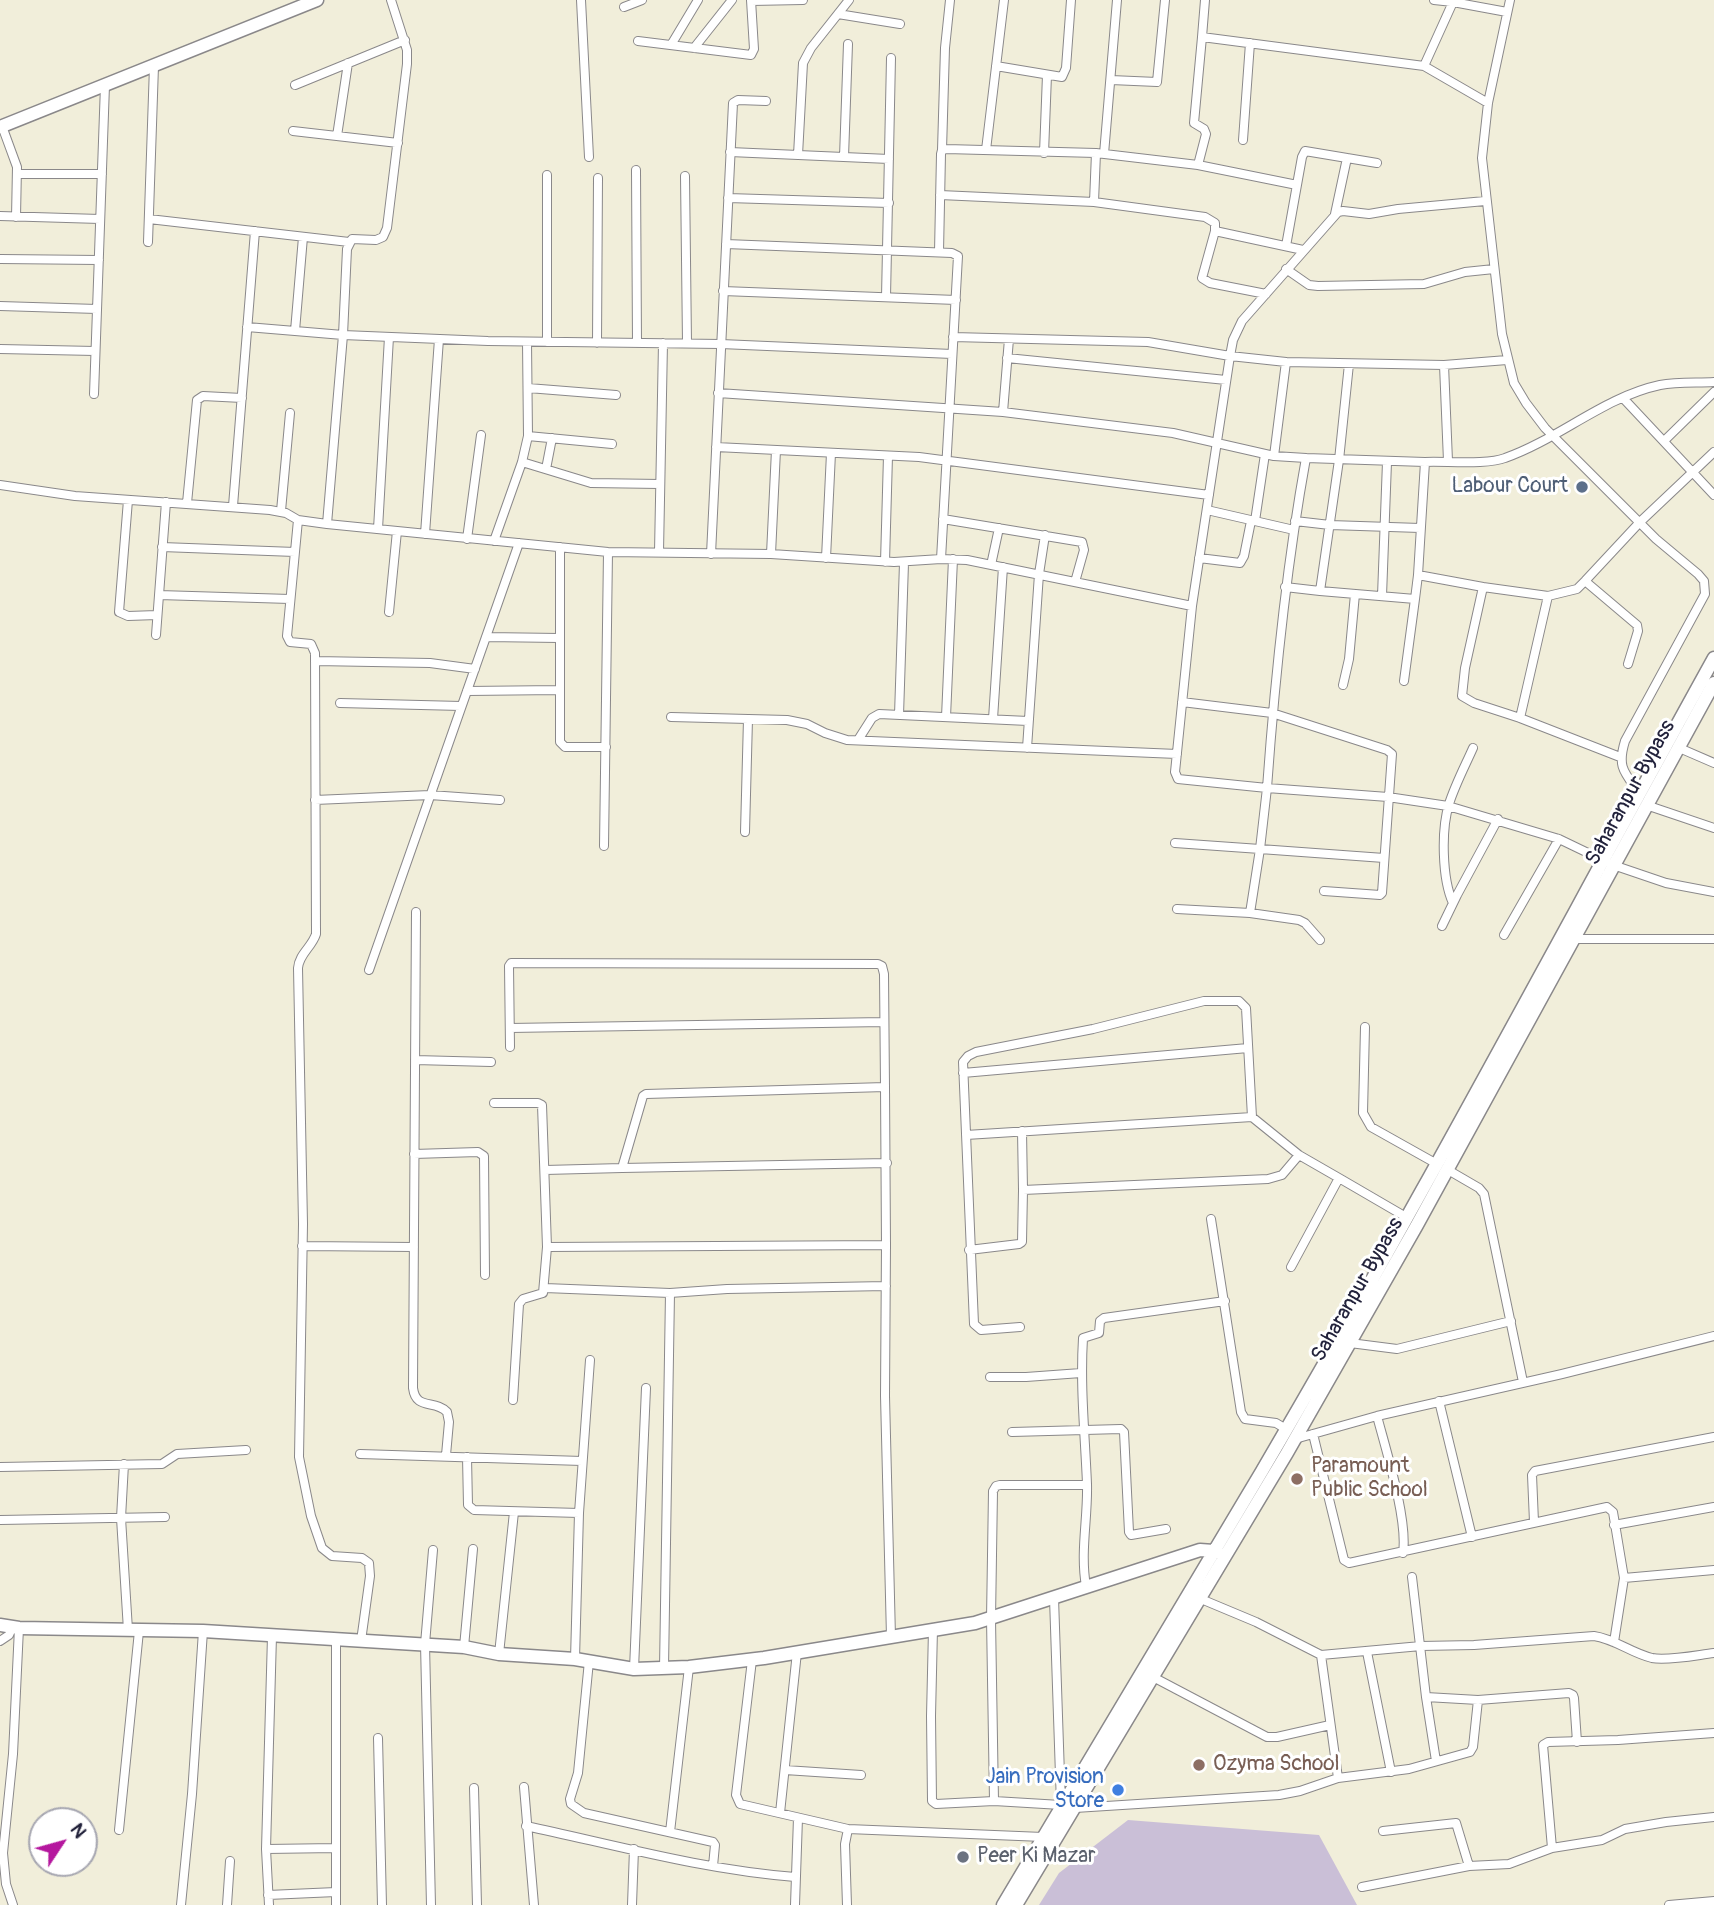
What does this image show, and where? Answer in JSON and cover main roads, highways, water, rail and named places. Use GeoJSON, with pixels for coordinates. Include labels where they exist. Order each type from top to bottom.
{"type":"FeatureCollection","features":[{"type":"Feature","properties":{"kind":"main road"},"geometry":{"type":"LineString","coordinates":[[1,127],[311,1]]}},
{"type":"Feature","properties":{"kind":"main road"},"geometry":{"type":"LineString","coordinates":[[1642,799],[1714,657]]}},
{"type":"Feature","properties":{"kind":"main road","name":"Saharanpur Bypass"},"geometry":{"type":"LineString","coordinates":[[1016,1905],[1201,1599],[1219,1554],[1288,1433],[1350,1343],[1425,1197],[1574,939],[1608,862],[1642,799],[1677,747],[1714,682]]}},
{"type":"Feature","properties":{"kind":"main road"},"geometry":{"type":"LineString","coordinates":[[1442,1167],[1608,862]]}},
{"type":"Feature","properties":{"kind":"main road"},"geometry":{"type":"LineString","coordinates":[[1288,1433],[1406,1217],[1425,1197]]}},
{"type":"Feature","properties":{"kind":"main road"},"geometry":{"type":"LineString","coordinates":[[11,1626],[203,1631],[425,1644],[464,1647],[499,1654],[582,1660],[634,1669],[689,1667],[797,1653],[991,1619],[1200,1550],[1219,1554],[1061,1804],[1003,1905]]}},
{"type":"Feature","properties":{"kind":"place","name":"Labour Court"},"geometry":{"type":"Point","coordinates":[1582,487]}},
{"type":"Feature","properties":{"kind":"place","name":"Paramount Public School"},"geometry":{"type":"Point","coordinates":[1297,1479]}},
{"type":"Feature","properties":{"kind":"place","name":"Ozyma School"},"geometry":{"type":"Point","coordinates":[1199,1765]}},
{"type":"Feature","properties":{"kind":"place","name":"Jain Provision Store"},"geometry":{"type":"Point","coordinates":[1118,1790]}},
{"type":"Feature","properties":{"kind":"place","name":"Peer Ki Mazar"},"geometry":{"type":"Point","coordinates":[963,1857]}}]}
